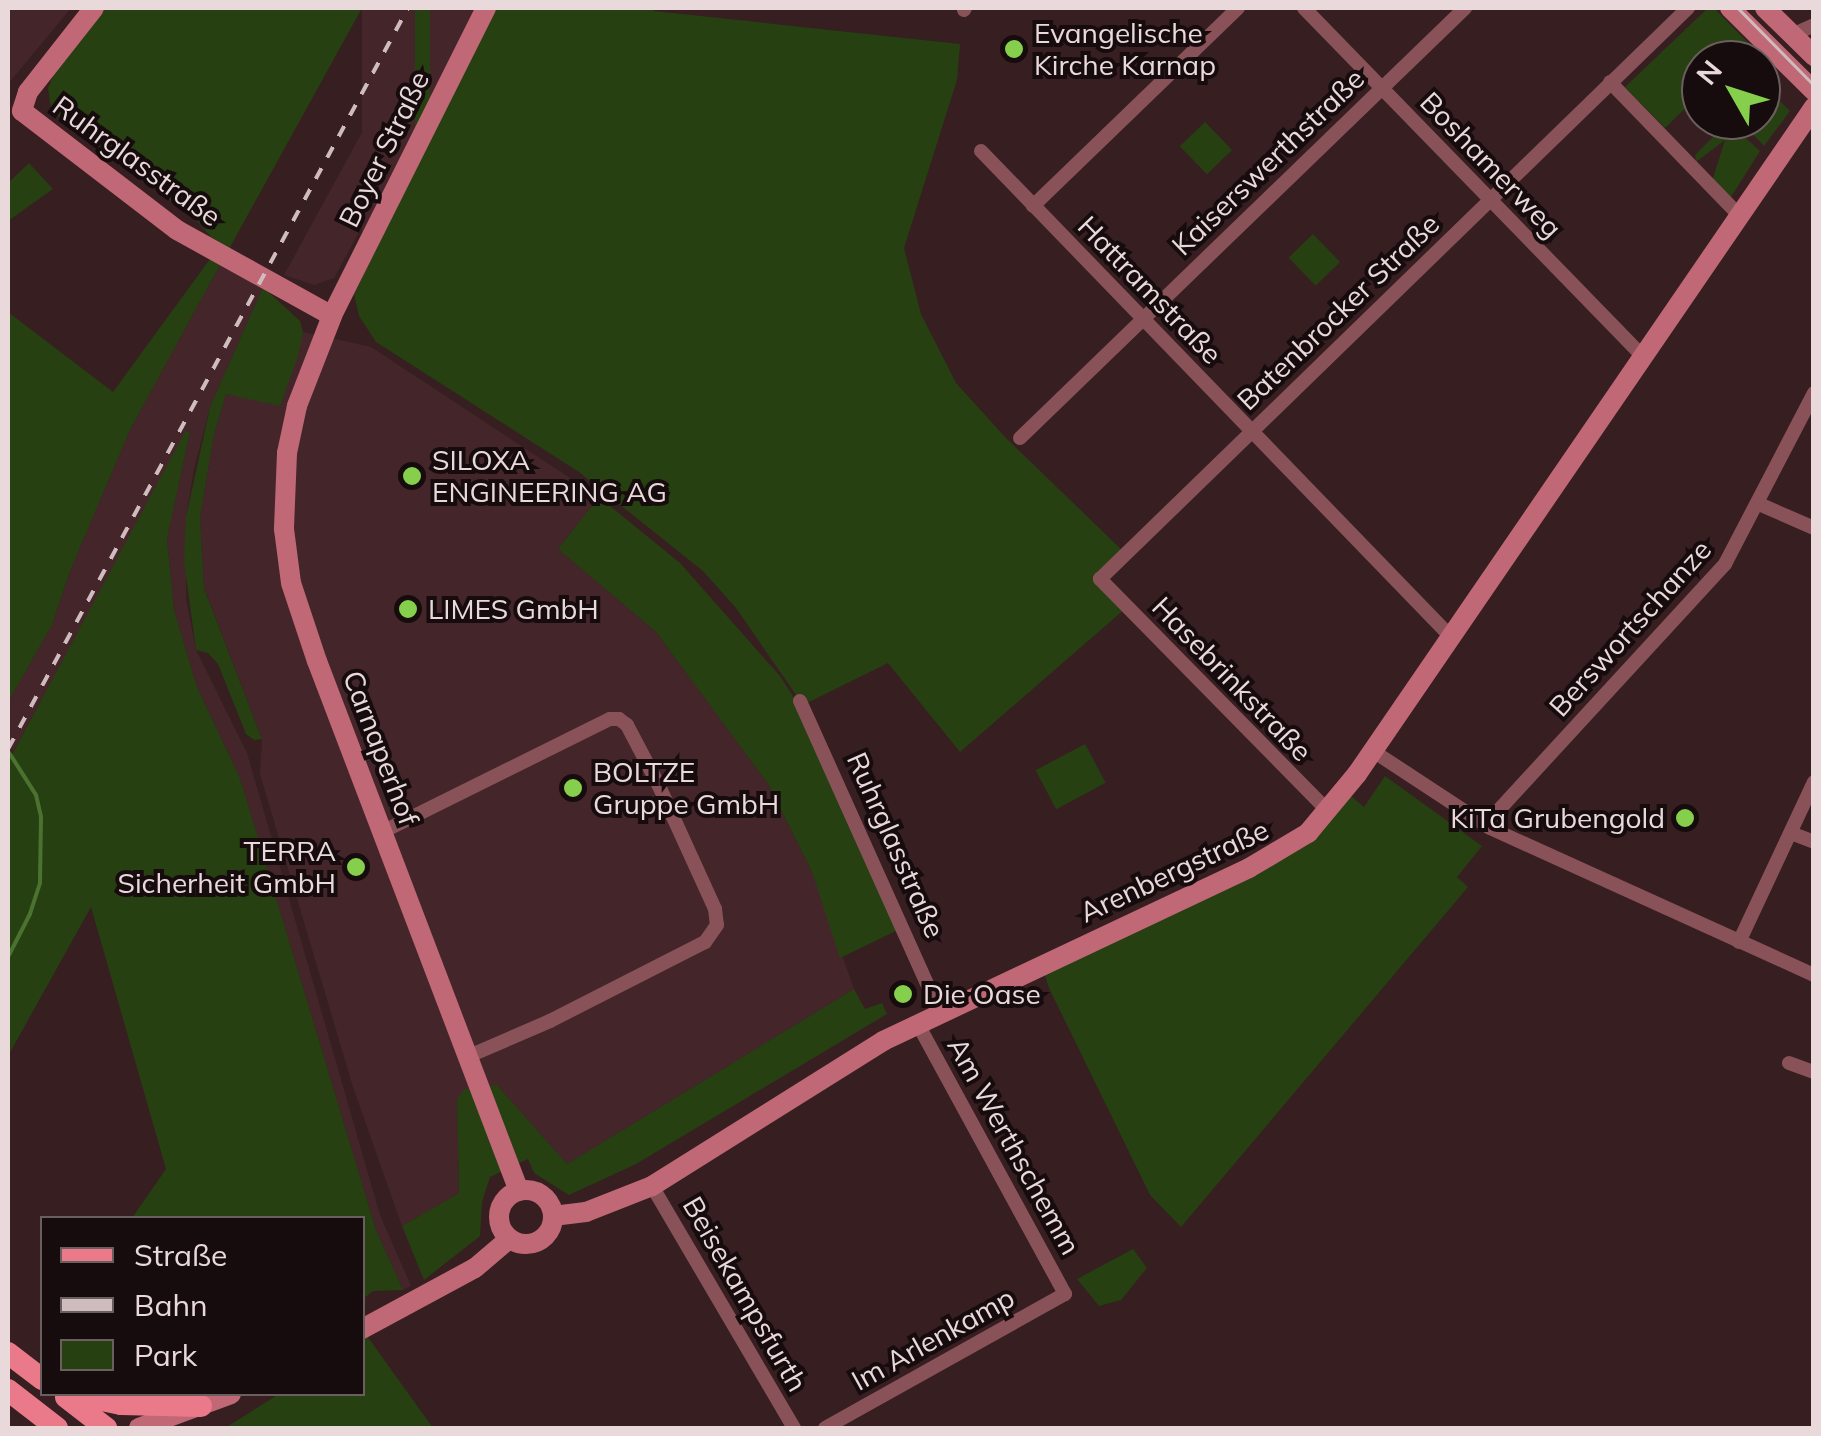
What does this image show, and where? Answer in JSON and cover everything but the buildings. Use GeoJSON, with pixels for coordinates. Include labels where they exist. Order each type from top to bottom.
{"type":"FeatureCollection","features":[{"type":"Feature","properties":{"kind":"main road","name":"Ruhrglasstraße"},"geometry":{"type":"LineString","coordinates":[[94,8],[28,92],[22,111],[177,230],[332,316]]}},
{"type":"Feature","properties":{"kind":"main road","name":"Boyer Straße"},"geometry":{"type":"LineString","coordinates":[[332,316],[486,8]]}},
{"type":"Feature","properties":{"kind":"main road"},"geometry":{"type":"LineString","coordinates":[[1730,8],[1814,90]]}},
{"type":"Feature","properties":{"kind":"main road"},"geometry":{"type":"LineString","coordinates":[[1765,8],[1814,56]]}},
{"type":"Feature","properties":{"kind":"main road","name":"Arenbergstraße"},"geometry":{"type":"LineString","coordinates":[[553,1216],[586,1212],[652,1186],[851,1059],[917,1023],[1280,852],[1329,812],[1814,106]]}},
{"type":"Feature","properties":{"kind":"main road","name":"Carnaperhof"},"geometry":{"type":"LineString","coordinates":[[332,316],[293,422],[284,529],[291,583],[519,1191]]}},
{"type":"Feature","properties":{"kind":"main road"},"geometry":{"type":"LineString","coordinates":[[519,1191],[542,1195],[553,1216],[550,1231],[539,1241],[523,1245],[508,1239],[500,1227],[499,1212],[506,1198],[519,1191]]}},
{"type":"Feature","properties":{"kind":"main road"},"geometry":{"type":"LineString","coordinates":[[365,1328],[475,1268],[508,1239]]}},
{"type":"Feature","properties":{"kind":"main road"},"geometry":{"type":"LineString","coordinates":[[8,1354],[40,1378]]}},
{"type":"Feature","properties":{"kind":"main road"},"geometry":{"type":"LineString","coordinates":[[8,1390],[57,1428]]}},
{"type":"Feature","properties":{"kind":"main road"},"geometry":{"type":"LineString","coordinates":[[64,1396],[94,1424]]}},
{"type":"Feature","properties":{"kind":"main road"},"geometry":{"type":"LineString","coordinates":[[83,1396],[121,1404],[206,1404]]}},
{"type":"Feature","properties":{"kind":"main road"},"geometry":{"type":"LineString","coordinates":[[139,1428],[226,1396]]}},
{"type":"Feature","properties":{"kind":"main road"},"geometry":{"type":"LineString","coordinates":[[192,1428],[206,1404]]}},
{"type":"Feature","properties":{"kind":"street"},"geometry":{"type":"LineString","coordinates":[[1033,206],[1238,8]]}},
{"type":"Feature","properties":{"kind":"street","name":"Boshamerweg"},"geometry":{"type":"LineString","coordinates":[[1304,8],[1642,357]]}},
{"type":"Feature","properties":{"kind":"street","name":"Kaiserswerthstraße"},"geometry":{"type":"LineString","coordinates":[[1020,438],[1465,8]]}},
{"type":"Feature","properties":{"kind":"street","name":"Batenbrocker Straße"},"geometry":{"type":"LineString","coordinates":[[1100,579],[1688,8]]}},
{"type":"Feature","properties":{"kind":"street"},"geometry":{"type":"LineString","coordinates":[[1792,34],[1814,25]]}},
{"type":"Feature","properties":{"kind":"street"},"geometry":{"type":"LineString","coordinates":[[1610,82],[1740,215]]}},
{"type":"Feature","properties":{"kind":"street","name":"Hattramstraße"},"geometry":{"type":"LineString","coordinates":[[981,151],[1451,637]]}},
{"type":"Feature","properties":{"kind":"street","name":"Berswortschanze"},"geometry":{"type":"LineString","coordinates":[[1485,825],[1726,564],[1814,393]]}},
{"type":"Feature","properties":{"kind":"street"},"geometry":{"type":"LineString","coordinates":[[1759,504],[1814,528]]}},
{"type":"Feature","properties":{"kind":"street","name":"Hasebrinkstraße"},"geometry":{"type":"LineString","coordinates":[[1100,579],[1329,812]]}},
{"type":"Feature","properties":{"kind":"street","name":"Ruhrglasstraße"},"geometry":{"type":"LineString","coordinates":[[800,701],[940,1012]]}},
{"type":"Feature","properties":{"kind":"street"},"geometry":{"type":"LineString","coordinates":[[384,831],[610,719],[620,719],[627,725],[658,786],[716,909],[717,925],[705,942],[550,1021],[469,1056]]}},
{"type":"Feature","properties":{"kind":"street"},"geometry":{"type":"LineString","coordinates":[[1373,751],[1485,825],[1814,975]]}},
{"type":"Feature","properties":{"kind":"street"},"geometry":{"type":"LineString","coordinates":[[1738,942],[1814,782]]}},
{"type":"Feature","properties":{"kind":"street"},"geometry":{"type":"LineString","coordinates":[[1792,833],[1814,842]]}},
{"type":"Feature","properties":{"kind":"street","name":"Am Werthschemm"},"geometry":{"type":"LineString","coordinates":[[917,1023],[1065,1294]]}},
{"type":"Feature","properties":{"kind":"street"},"geometry":{"type":"LineString","coordinates":[[1789,1063],[1814,1072]]}},
{"type":"Feature","properties":{"kind":"street","name":"Beisekampsfurth"},"geometry":{"type":"LineString","coordinates":[[652,1186],[794,1428]]}},
{"type":"Feature","properties":{"kind":"street","name":"Im Arlenkamp"},"geometry":{"type":"LineString","coordinates":[[825,1428],[1065,1294]]}},
{"type":"Feature","properties":{"kind":"shaded area"},"geometry":{"type":"Polygon","coordinates":[[[8,8],[71,8],[8,84],[8,8]]]}},
{"type":"Feature","properties":{"kind":"shaded area"},"geometry":{"type":"Polygon","coordinates":[[[362,8],[415,8],[415,283],[362,283],[362,8]]]}},
{"type":"Feature","properties":{"kind":"shaded area"},"geometry":{"type":"Polygon","coordinates":[[[430,8],[482,8],[334,278],[314,285],[284,275],[430,8]]]}},
{"type":"Feature","properties":{"kind":"shaded area"},"geometry":{"type":"Polygon","coordinates":[[[221,263],[263,287],[210,407],[194,469],[186,517],[186,599],[196,650],[247,753],[380,1215],[411,1286],[403,1290],[376,1230],[240,778],[197,687],[174,610],[167,539],[190,432],[187,430],[13,752],[8,743],[8,702],[52,625],[70,571],[130,430],[221,263]]]}},
{"type":"Feature","properties":{"kind":"shaded area"},"geometry":{"type":"Polygon","coordinates":[[[303,332],[371,347],[599,497],[558,549],[656,632],[768,784],[812,872],[854,989],[567,1164],[497,1085],[457,1099],[459,1193],[402,1226],[353,1087],[260,774],[262,739],[204,587],[200,517],[214,435],[226,394],[280,405],[303,332]]]}},
{"type":"Feature","properties":{"kind":"green space"},"geometry":{"type":"Polygon","coordinates":[[[106,8],[362,8],[229,249],[210,236],[194,217],[74,132],[51,109],[48,88],[55,72],[106,8]]]}},
{"type":"Feature","properties":{"kind":"green space"},"geometry":{"type":"Polygon","coordinates":[[[415,8],[430,8],[430,309],[415,309],[415,8]]]}},
{"type":"Feature","properties":{"kind":"green space"},"geometry":{"type":"Polygon","coordinates":[[[492,8],[653,8],[960,44],[957,80],[904,248],[921,314],[956,383],[1005,437],[1125,553],[1098,578],[1126,608],[960,752],[888,663],[803,705],[736,608],[703,571],[579,472],[376,342],[359,316],[354,295],[492,8]]]}},
{"type":"Feature","properties":{"kind":"green space"},"geometry":{"type":"Polygon","coordinates":[[[1708,8],[1714,8],[1745,40],[1681,40],[1681,112],[1665,128],[1625,87],[1708,8]]]}},
{"type":"Feature","properties":{"kind":"green space"},"geometry":{"type":"Polygon","coordinates":[[[1781,102],[1790,111],[1781,123],[1781,102]]]}},
{"type":"Feature","properties":{"kind":"green space"},"geometry":{"type":"Polygon","coordinates":[[[1205,122],[1232,150],[1207,174],[1180,146],[1205,122]]]}},
{"type":"Feature","properties":{"kind":"green space"},"geometry":{"type":"Polygon","coordinates":[[[1710,140],[1725,140],[1696,162],[1695,155],[1710,140]]]}},
{"type":"Feature","properties":{"kind":"green space"},"geometry":{"type":"Polygon","coordinates":[[[1725,140],[1748,140],[1760,151],[1731,197],[1712,181],[1725,140]]]}},
{"type":"Feature","properties":{"kind":"green space"},"geometry":{"type":"Polygon","coordinates":[[[29,163],[53,189],[8,221],[8,183],[29,163]]]}},
{"type":"Feature","properties":{"kind":"green space"},"geometry":{"type":"Polygon","coordinates":[[[1313,234],[1340,262],[1316,286],[1289,258],[1313,234]]]}},
{"type":"Feature","properties":{"kind":"green space"},"geometry":{"type":"Polygon","coordinates":[[[210,259],[221,263],[130,430],[70,571],[52,625],[8,702],[8,312],[113,392],[210,259]]]}},
{"type":"Feature","properties":{"kind":"green space"},"geometry":{"type":"Polygon","coordinates":[[[263,287],[300,321],[303,332],[298,356],[280,406],[226,394],[214,435],[200,517],[204,588],[262,739],[254,740],[246,734],[218,664],[208,653],[196,650],[184,561],[186,517],[210,407],[263,287]]]}},
{"type":"Feature","properties":{"kind":"green space"},"geometry":{"type":"Polygon","coordinates":[[[186,430],[190,432],[167,539],[174,610],[197,687],[240,778],[376,1230],[403,1290],[373,1291],[365,1297],[365,1216],[133,1216],[166,1169],[91,907],[8,1056],[8,762],[186,430]]]}},
{"type":"Feature","properties":{"kind":"green space"},"geometry":{"type":"Polygon","coordinates":[[[599,497],[680,563],[780,676],[798,704],[900,929],[840,958],[812,872],[768,784],[656,632],[558,549],[599,497]]]}},
{"type":"Feature","properties":{"kind":"green space"},"geometry":{"type":"Polygon","coordinates":[[[1085,744],[1106,783],[1056,809],[1036,770],[1085,744]]]}},
{"type":"Feature","properties":{"kind":"green space"},"geometry":{"type":"Polygon","coordinates":[[[1385,776],[1482,846],[1457,877],[1468,887],[1181,1227],[1150,1195],[1049,988],[1042,966],[1249,868],[1345,791],[1364,807],[1385,776]]]}},
{"type":"Feature","properties":{"kind":"green space"},"geometry":{"type":"Polygon","coordinates":[[[854,989],[865,1009],[882,1003],[887,1014],[636,1164],[569,1195],[534,1173],[528,1159],[490,1177],[482,1202],[480,1236],[424,1280],[402,1226],[459,1193],[457,1099],[465,1089],[497,1085],[567,1164],[854,989]]]}},
{"type":"Feature","properties":{"kind":"green space"},"geometry":{"type":"Polygon","coordinates":[[[1133,1249],[1147,1268],[1121,1300],[1099,1306],[1077,1279],[1133,1249]]]}},
{"type":"Feature","properties":{"kind":"green space"},"geometry":{"type":"Polygon","coordinates":[[[365,1338],[433,1428],[225,1428],[276,1396],[365,1396],[365,1338]]]}},
{"type":"Feature","properties":{"kind":"waterway"},"geometry":{"type":"LineString","coordinates":[[8,751],[36,795],[41,817],[40,883],[30,914],[8,957]]}},
{"type":"Feature","properties":{"kind":"tram line"},"geometry":{"type":"LineString","coordinates":[[1738,8],[1814,85]]}},
{"type":"Feature","properties":{"kind":"railway"},"geometry":{"type":"LineString","coordinates":[[8,749],[408,8]]}},
{"type":"Feature","properties":{"kind":"place","name":"Evangelische Kirche Karnap"},"geometry":{"type":"Point","coordinates":[1014,49]}},
{"type":"Feature","properties":{"kind":"place","name":"SILOXA ENGINEERING AG"},"geometry":{"type":"Point","coordinates":[412,476]}},
{"type":"Feature","properties":{"kind":"place","name":"LIMES GmbH"},"geometry":{"type":"Point","coordinates":[408,609]}},
{"type":"Feature","properties":{"kind":"place","name":"BOLTZE Gruppe GmbH"},"geometry":{"type":"Point","coordinates":[573,788]}},
{"type":"Feature","properties":{"kind":"place","name":"KiTa Grubengold"},"geometry":{"type":"Point","coordinates":[1685,818]}},
{"type":"Feature","properties":{"kind":"place","name":"TERRA Sicherheit GmbH"},"geometry":{"type":"Point","coordinates":[356,867]}},
{"type":"Feature","properties":{"kind":"place","name":"Die Oase"},"geometry":{"type":"Point","coordinates":[903,994]}}]}
